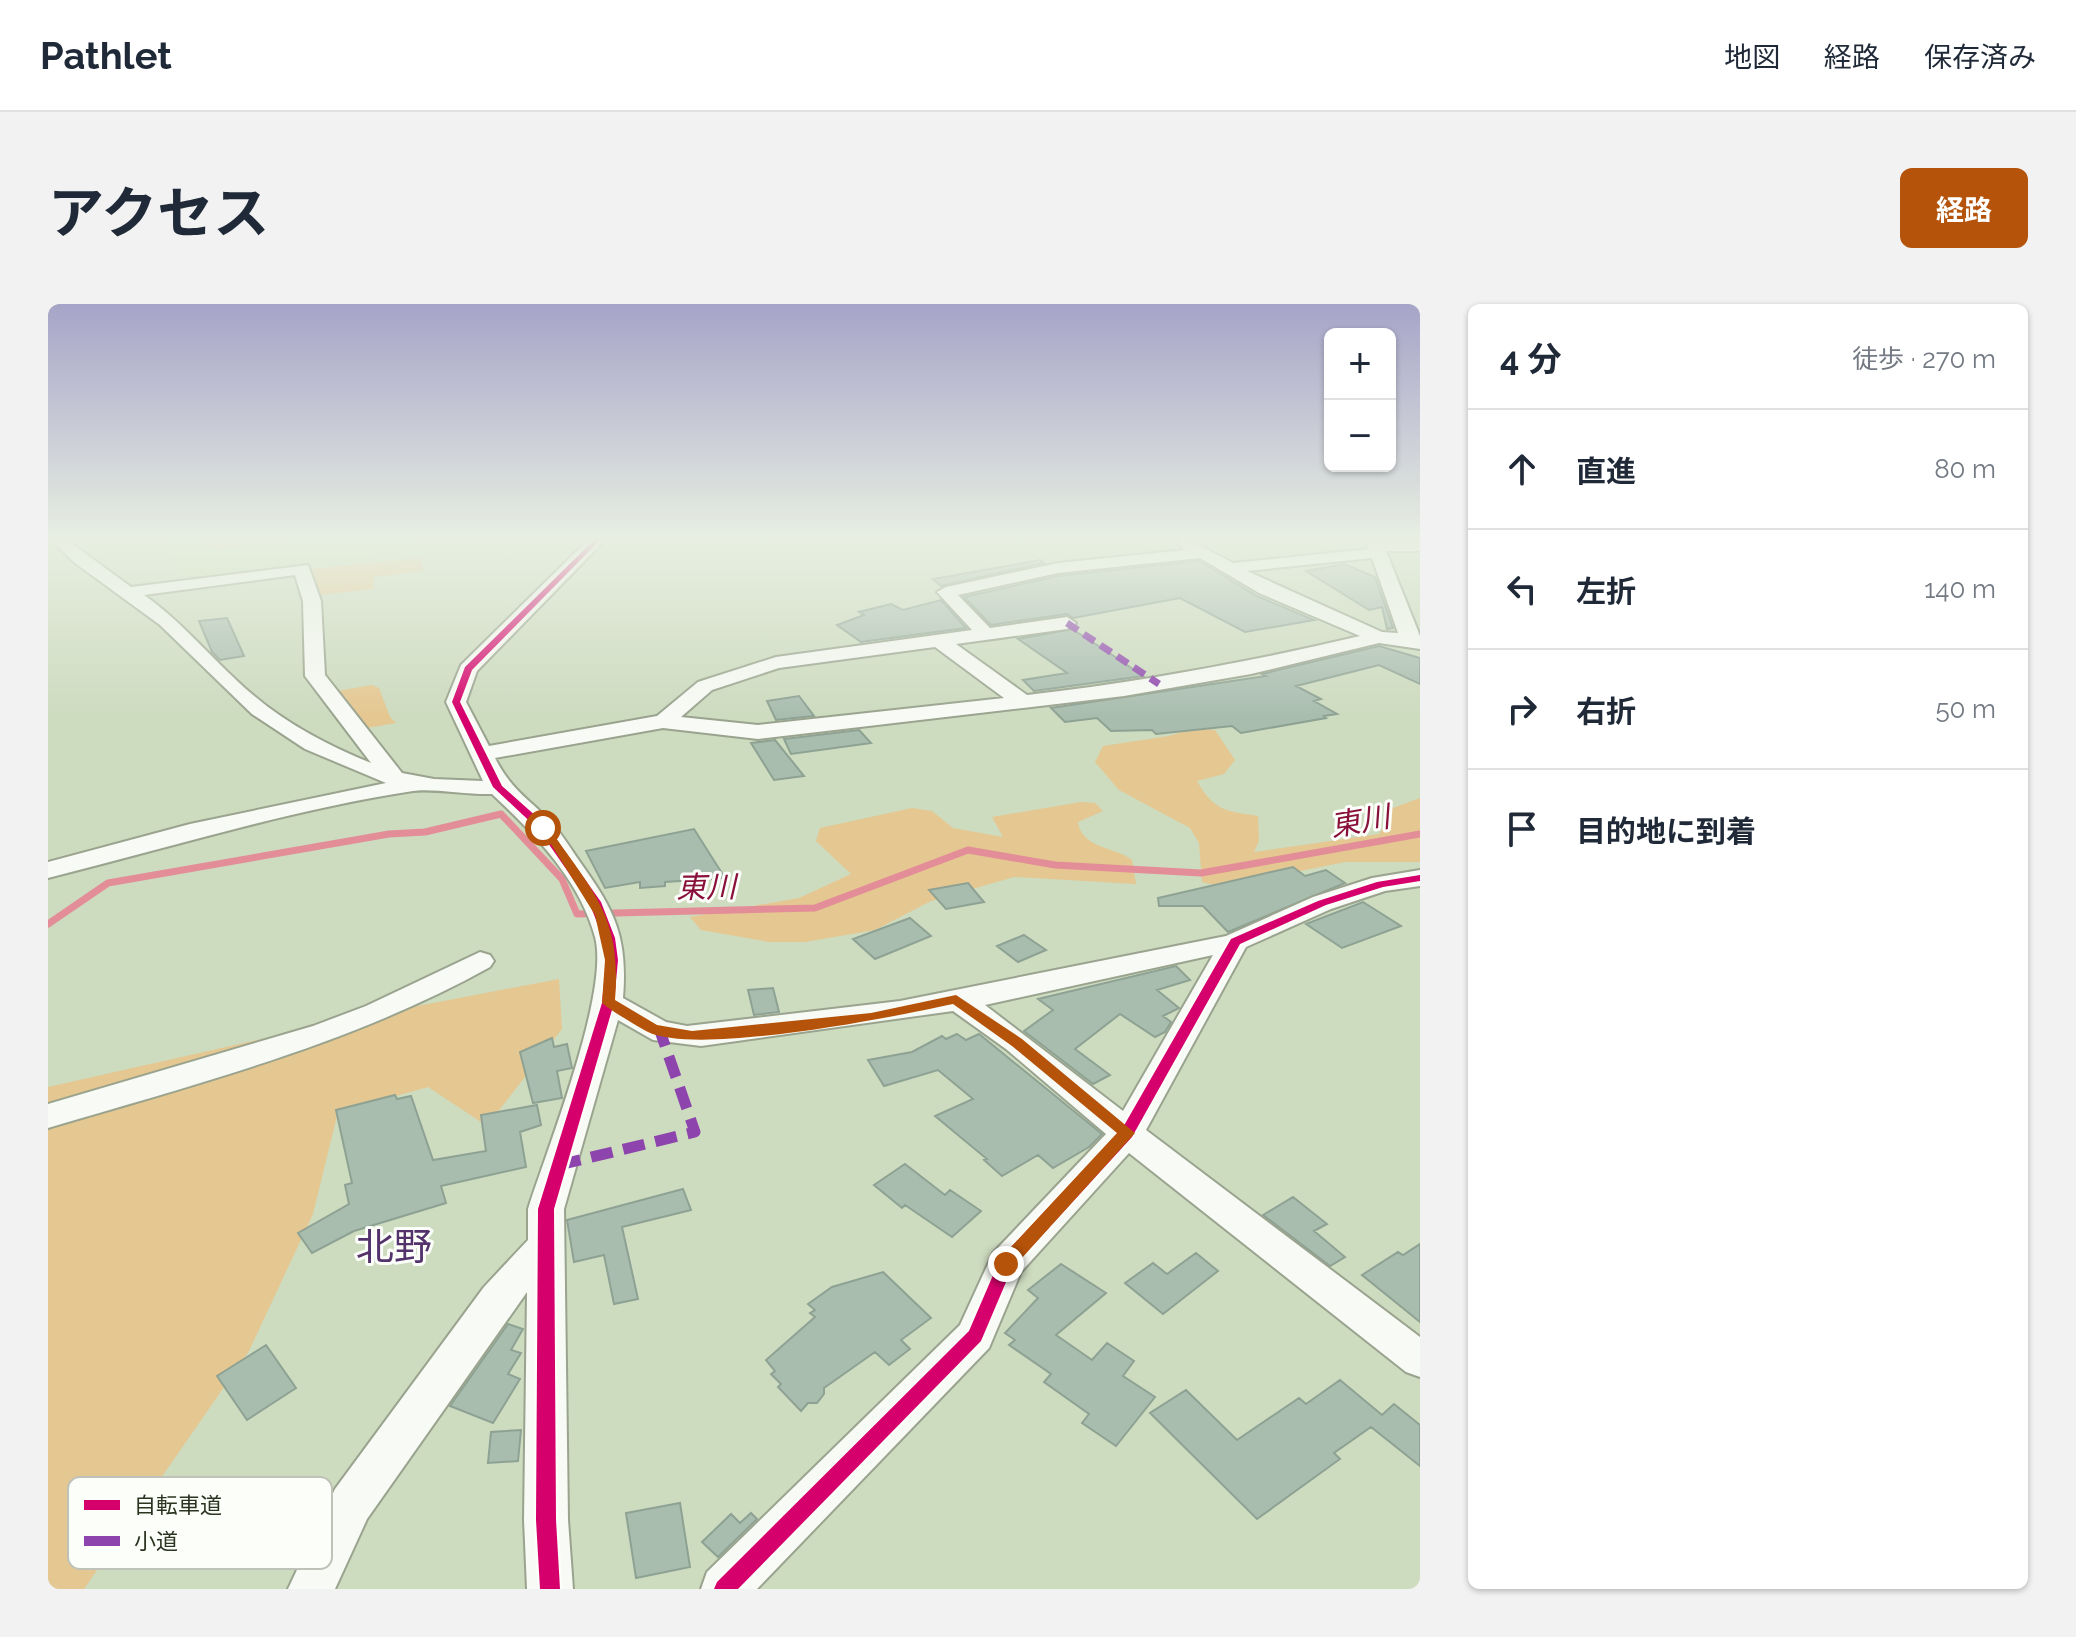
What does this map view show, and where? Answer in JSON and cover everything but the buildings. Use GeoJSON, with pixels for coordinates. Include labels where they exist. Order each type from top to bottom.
{"type":"FeatureCollection","features":[{"type":"Feature","properties":{"kind":"street"},"geometry":{"type":"LineString","coordinates":[[136,597],[167,622],[258,710],[318,748],[403,780],[470,789],[498,787]]}},
{"type":"Feature","properties":{"kind":"street"},"geometry":{"type":"LineString","coordinates":[[311,597],[315,676],[403,780]]}},
{"type":"Feature","properties":{"kind":"street"},"geometry":{"type":"LineString","coordinates":[[540,597],[468,669],[456,702],[498,787],[543,828],[599,909],[612,960],[608,1003],[546,1209],[550,1589]]}},
{"type":"Feature","properties":{"kind":"street"},"geometry":{"type":"LineString","coordinates":[[951,597],[985,634]]}},
{"type":"Feature","properties":{"kind":"street"},"geometry":{"type":"LineString","coordinates":[[1284,597],[1379,637],[1416,641],[1398,597]]}},
{"type":"Feature","properties":{"kind":"street"},"geometry":{"type":"LineString","coordinates":[[663,722],[705,686],[730,675],[776,663],[1067,623]]}},
{"type":"Feature","properties":{"kind":"street"},"geometry":{"type":"LineString","coordinates":[[481,754],[586,733],[663,722],[758,732],[1124,690],[1251,668],[1379,637]]}},
{"type":"Feature","properties":{"kind":"street"},"geometry":{"type":"LineString","coordinates":[[938,640],[1023,702]]}},
{"type":"Feature","properties":{"kind":"street"},"geometry":{"type":"LineString","coordinates":[[48,870],[251,816],[403,780]]}},
{"type":"Feature","properties":{"kind":"street"},"geometry":{"type":"LineString","coordinates":[[608,1003],[624,1008],[653,1029],[692,1036],[871,1017],[1077,978],[1235,942],[1322,903],[1381,884],[1420,878]]}},
{"type":"Feature","properties":{"kind":"street"},"geometry":{"type":"LineString","coordinates":[[724,1589],[975,1336],[1006,1264],[1127,1133],[1235,942]]}},
{"type":"Feature","properties":{"kind":"street"},"geometry":{"type":"LineString","coordinates":[[48,1116],[352,1024],[439,986],[480,961]]}},
{"type":"Feature","properties":{"kind":"street"},"geometry":{"type":"LineString","coordinates":[[956,999],[1017,1042],[1127,1133],[1420,1360]]}},
{"type":"Feature","properties":{"kind":"street"},"geometry":{"type":"LineString","coordinates":[[332,1544],[351,1504],[498,1298],[544,1247]]}},
{"type":"Feature","properties":{"kind":"street"},"geometry":{"type":"LineString","coordinates":[[311,1589],[320,1569]]}},
{"type":"Feature","properties":{"kind":"shaded area"},"geometry":{"type":"Polygon","coordinates":[[[372,685],[379,688],[390,717],[396,723],[355,730],[325,693],[372,685]]]}},
{"type":"Feature","properties":{"kind":"shaded area"},"geometry":{"type":"Polygon","coordinates":[[[1195,728],[1215,730],[1235,760],[1224,774],[1197,781],[1215,804],[1237,813],[1258,816],[1259,841],[1254,852],[1379,834],[1388,820],[1390,809],[1420,798],[1420,862],[1345,862],[1223,887],[1202,882],[1199,843],[1190,828],[1119,790],[1095,762],[1103,746],[1169,736],[1195,728]]]}},
{"type":"Feature","properties":{"kind":"shaded area"},"geometry":{"type":"Polygon","coordinates":[[[1081,802],[1095,803],[1103,811],[1078,822],[1081,831],[1092,842],[1132,860],[1136,884],[1014,877],[931,901],[875,930],[805,942],[769,942],[701,930],[690,917],[799,898],[851,874],[816,841],[820,828],[912,808],[932,811],[953,828],[1003,837],[992,817],[1081,802]]]}},
{"type":"Feature","properties":{"kind":"shaded area"},"geometry":{"type":"Polygon","coordinates":[[[559,979],[562,1029],[487,1126],[428,1087],[338,1112],[313,1214],[249,1351],[162,1477],[68,1477],[68,1569],[98,1569],[84,1589],[48,1589],[48,1087],[355,1018],[559,979]]]}},
{"type":"Feature","properties":{"kind":"waterway","name":"東川"},"geometry":{"type":"LineString","coordinates":[[48,924],[108,883],[389,834],[425,832],[501,814],[562,879],[577,914],[815,908],[968,850],[1055,865],[1201,873],[1420,834]]}},
{"type":"Feature","properties":{"kind":"marked path"},"geometry":{"type":"LineString","coordinates":[[1067,623],[1159,684]]}},
{"type":"Feature","properties":{"kind":"marked path"},"geometry":{"type":"LineString","coordinates":[[559,1165],[695,1132],[660,1031]]}},
{"type":"Feature","properties":{"kind":"cycle path"},"geometry":{"type":"LineString","coordinates":[[540,597],[468,669],[456,702],[498,787],[543,828],[595,902],[609,938],[612,960],[608,1003],[546,1209],[546,1520],[550,1589]]}},
{"type":"Feature","properties":{"kind":"cycle path"},"geometry":{"type":"LineString","coordinates":[[724,1589],[975,1336],[1006,1264],[1127,1133],[1235,942],[1322,903],[1381,884],[1420,878]]}},
{"type":"Feature","properties":{"kind":"district","name":"北野"},"geometry":{"type":"Point","coordinates":[394,1246]}},
{"type":"Feature","properties":{"kind":"route"},"geometry":{"type":"LineString","coordinates":[[543,828],[602,915],[612,960],[608,1003],[624,1008],[653,1029],[692,1036],[731,1033],[871,1017],[956,999],[1017,1042],[1127,1133],[1006,1264]]}}]}
